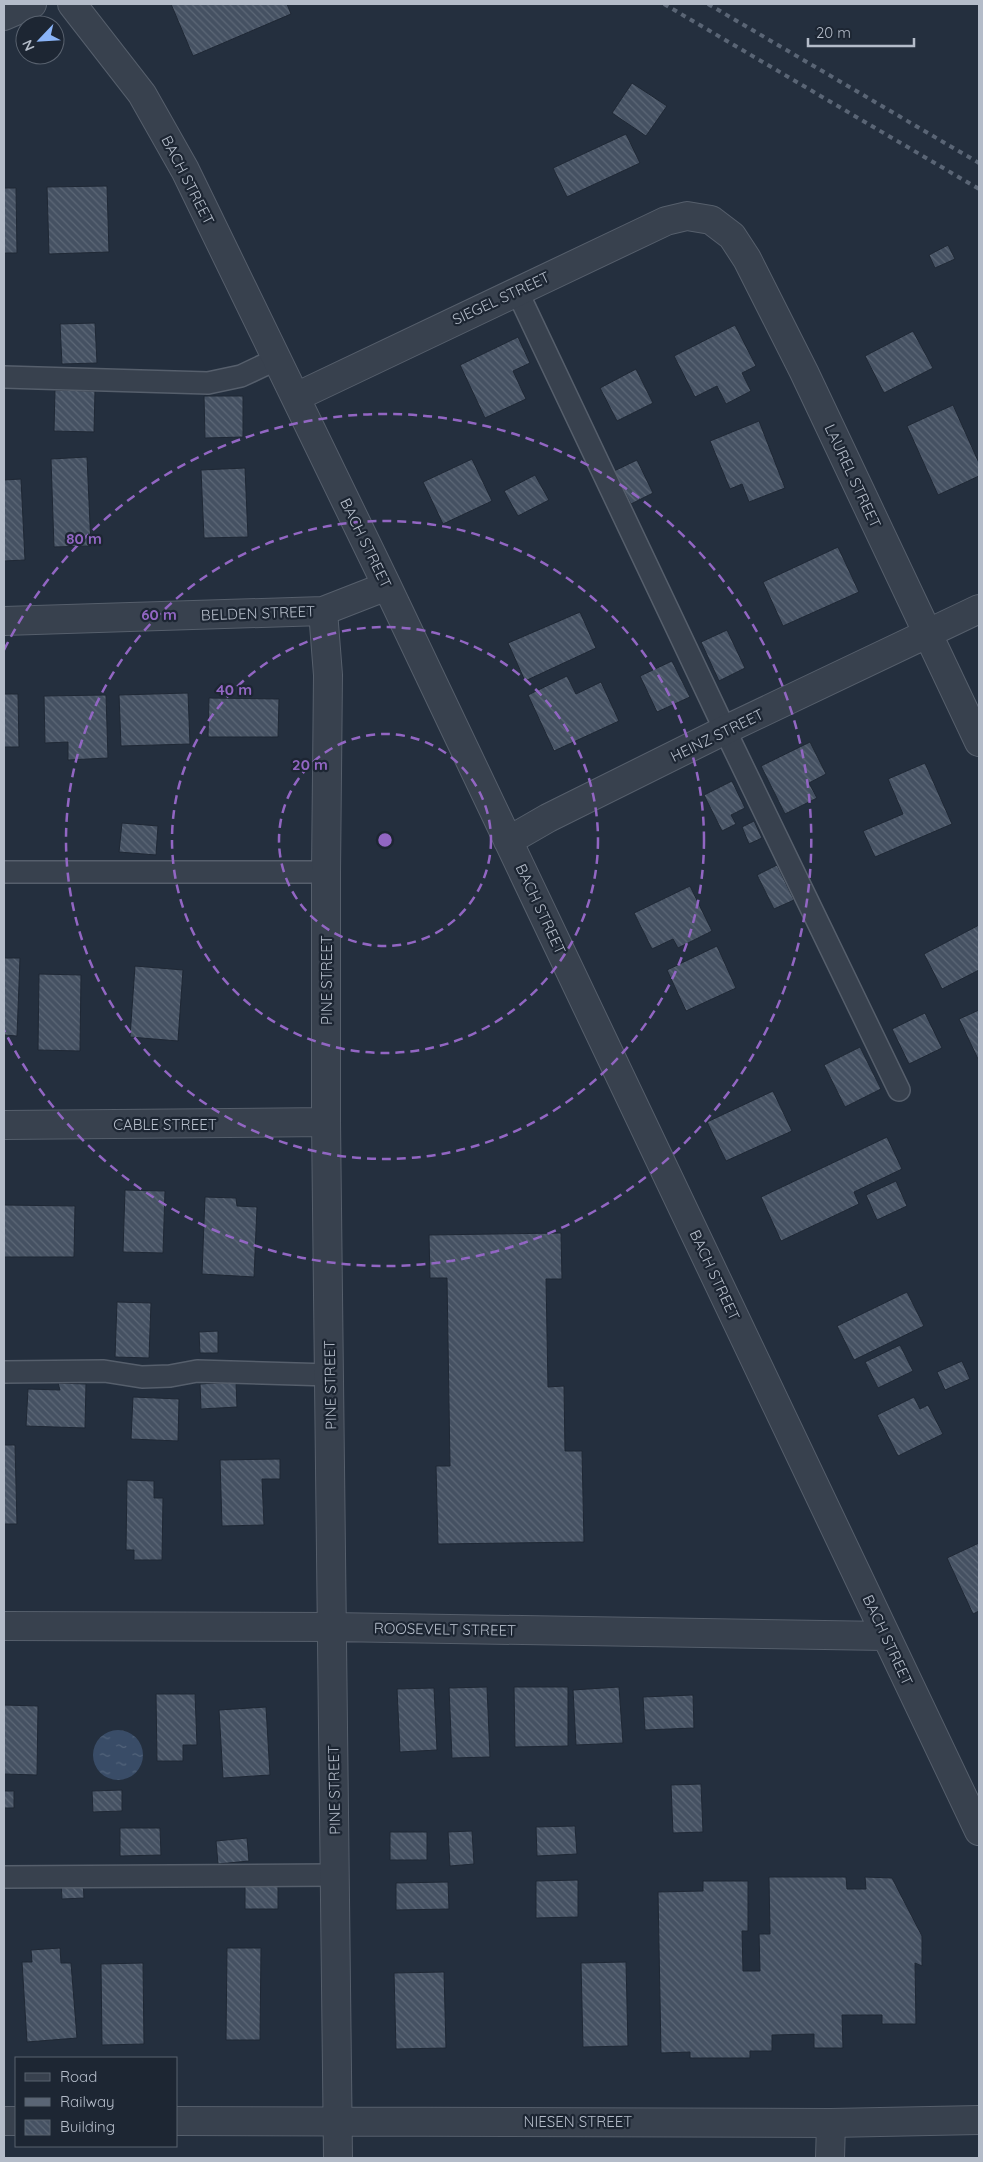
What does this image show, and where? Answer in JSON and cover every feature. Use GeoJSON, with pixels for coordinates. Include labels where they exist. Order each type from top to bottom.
{"type":"FeatureCollection","features":[{"type":"Feature","properties":{"kind":"street"},"geometry":{"type":"LineString","coordinates":[[4,16],[32,4]]}},
{"type":"Feature","properties":{"kind":"street","name":"BACH STREET"},"geometry":{"type":"LineString","coordinates":[[72,4],[142,94],[168,138],[387,586],[979,1831]]}},
{"type":"Feature","properties":{"kind":"street","name":"SIEGEL STREET"},"geometry":{"type":"LineString","coordinates":[[296,397],[666,221],[687,216],[711,220]]}},
{"type":"Feature","properties":{"kind":"street","name":"LAUREL STREET"},"geometry":{"type":"LineString","coordinates":[[711,220],[732,236],[747,259],[804,372],[979,742]]}},
{"type":"Feature","properties":{"kind":"street","name":"BELDEN STREET"},"geometry":{"type":"LineString","coordinates":[[4,622],[323,611],[387,586]]}},
{"type":"Feature","properties":{"kind":"street","name":"HEINZ STREET"},"geometry":{"type":"LineString","coordinates":[[508,840],[548,818],[725,730],[979,609]]}},
{"type":"Feature","properties":{"kind":"street","name":"PINE STREET"},"geometry":{"type":"LineString","coordinates":[[323,611],[328,675],[326,1122],[338,2158]]}},
{"type":"Feature","properties":{"kind":"street","name":"CABLE STREET"},"geometry":{"type":"LineString","coordinates":[[4,1125],[326,1122]]}},
{"type":"Feature","properties":{"kind":"street","name":"ROOSEVELT STREET"},"geometry":{"type":"LineString","coordinates":[[4,1626],[332,1627],[886,1636]]}},
{"type":"Feature","properties":{"kind":"street","name":"NIESEN STREET"},"geometry":{"type":"LineString","coordinates":[[178,2121],[830,2123],[979,2120]]}},
{"type":"Feature","properties":{"kind":"street"},"geometry":{"type":"LineString","coordinates":[[830,2123],[830,2158]]}},
{"type":"Feature","properties":{"kind":"lane"},"geometry":{"type":"LineString","coordinates":[[517,291],[725,730],[899,1090]]}},
{"type":"Feature","properties":{"kind":"lane"},"geometry":{"type":"LineString","coordinates":[[4,377],[208,383],[241,376],[277,360]]}},
{"type":"Feature","properties":{"kind":"lane"},"geometry":{"type":"LineString","coordinates":[[4,872],[326,872]]}},
{"type":"Feature","properties":{"kind":"lane"},"geometry":{"type":"LineString","coordinates":[[4,1372],[104,1371],[142,1377],[170,1376],[197,1371],[330,1375]]}},
{"type":"Feature","properties":{"kind":"lane"},"geometry":{"type":"LineString","coordinates":[[4,1877],[335,1875]]}},
{"type":"Feature","properties":{"kind":"water"},"geometry":{"type":"Polygon","coordinates":[[[118,1730],[136,1737],[143,1755],[136,1773],[118,1780],[100,1773],[93,1755],[100,1737],[118,1730]]]}},
{"type":"Feature","properties":{"kind":"building"},"geometry":{"type":"Polygon","coordinates":[[[171,4],[287,4],[291,14],[193,56],[171,4]]]}},
{"type":"Feature","properties":{"kind":"building"},"geometry":{"type":"Polygon","coordinates":[[[632,83],[667,106],[646,136],[612,113],[632,83]]]}},
{"type":"Feature","properties":{"kind":"building"},"geometry":{"type":"Polygon","coordinates":[[[626,134],[640,163],[567,197],[553,168],[626,134]]]}},
{"type":"Feature","properties":{"kind":"building"},"geometry":{"type":"Polygon","coordinates":[[[107,186],[109,252],[49,254],[47,187],[107,186]]]}},
{"type":"Feature","properties":{"kind":"building"},"geometry":{"type":"Polygon","coordinates":[[[4,188],[16,188],[17,253],[4,253],[4,188]]]}},
{"type":"Feature","properties":{"kind":"building"},"geometry":{"type":"Polygon","coordinates":[[[948,245],[955,259],[935,268],[929,255],[948,245]]]}},
{"type":"Feature","properties":{"kind":"building"},"geometry":{"type":"Polygon","coordinates":[[[95,323],[97,363],[62,364],[60,324],[95,323]]]}},
{"type":"Feature","properties":{"kind":"building"},"geometry":{"type":"Polygon","coordinates":[[[735,325],[756,366],[742,373],[751,391],[726,404],[717,386],[695,397],[674,356],[735,325]]]}},
{"type":"Feature","properties":{"kind":"building"},"geometry":{"type":"Polygon","coordinates":[[[913,331],[933,368],[884,393],[865,356],[913,331]]]}},
{"type":"Feature","properties":{"kind":"building"},"geometry":{"type":"Polygon","coordinates":[[[518,337],[530,363],[513,371],[526,399],[485,418],[460,365],[518,337]]]}},
{"type":"Feature","properties":{"kind":"building"},"geometry":{"type":"Polygon","coordinates":[[[636,369],[653,403],[617,421],[600,388],[636,369]]]}},
{"type":"Feature","properties":{"kind":"building"},"geometry":{"type":"Polygon","coordinates":[[[55,390],[95,391],[94,432],[54,431],[55,390]]]}},
{"type":"Feature","properties":{"kind":"building"},"geometry":{"type":"Polygon","coordinates":[[[204,396],[243,396],[243,437],[205,438],[204,396]]]}},
{"type":"Feature","properties":{"kind":"building"},"geometry":{"type":"Polygon","coordinates":[[[953,405],[979,463],[979,476],[938,495],[907,426],[953,405]]]}},
{"type":"Feature","properties":{"kind":"building"},"geometry":{"type":"Polygon","coordinates":[[[759,421],[785,488],[749,502],[742,484],[730,489],[710,441],[759,421]]]}},
{"type":"Feature","properties":{"kind":"building"},"geometry":{"type":"Polygon","coordinates":[[[87,457],[91,546],[54,547],[51,459],[87,457]]]}},
{"type":"Feature","properties":{"kind":"building"},"geometry":{"type":"Polygon","coordinates":[[[472,459],[492,501],[443,524],[423,482],[472,459]]]}},
{"type":"Feature","properties":{"kind":"building"},"geometry":{"type":"Polygon","coordinates":[[[637,460],[653,493],[631,504],[614,471],[637,460]]]}},
{"type":"Feature","properties":{"kind":"building"},"geometry":{"type":"Polygon","coordinates":[[[245,468],[248,537],[204,538],[201,470],[245,468]]]}},
{"type":"Feature","properties":{"kind":"building"},"geometry":{"type":"Polygon","coordinates":[[[535,475],[549,500],[518,516],[504,491],[535,475]]]}},
{"type":"Feature","properties":{"kind":"building"},"geometry":{"type":"Polygon","coordinates":[[[21,479],[25,560],[4,561],[4,480],[21,479]]]}},
{"type":"Feature","properties":{"kind":"building"},"geometry":{"type":"Polygon","coordinates":[[[838,547],[859,592],[783,626],[763,582],[838,547]]]}},
{"type":"Feature","properties":{"kind":"building"},"geometry":{"type":"Polygon","coordinates":[[[580,612],[596,648],[525,681],[508,643],[580,612]]]}},
{"type":"Feature","properties":{"kind":"building"},"geometry":{"type":"Polygon","coordinates":[[[727,630],[745,668],[719,681],[701,642],[727,630]]]}},
{"type":"Feature","properties":{"kind":"building"},"geometry":{"type":"Polygon","coordinates":[[[672,661],[690,697],[657,712],[640,676],[672,661]]]}},
{"type":"Feature","properties":{"kind":"building"},"geometry":{"type":"Polygon","coordinates":[[[567,676],[576,694],[601,682],[619,721],[554,751],[528,695],[567,676]]]}},
{"type":"Feature","properties":{"kind":"building"},"geometry":{"type":"Polygon","coordinates":[[[188,693],[190,744],[121,746],[119,695],[188,693]]]}},
{"type":"Feature","properties":{"kind":"building"},"geometry":{"type":"Polygon","coordinates":[[[4,694],[18,694],[19,747],[4,747],[4,694]]]}},
{"type":"Feature","properties":{"kind":"building"},"geometry":{"type":"Polygon","coordinates":[[[106,695],[108,758],[68,760],[68,742],[45,743],[44,696],[106,695]]]}},
{"type":"Feature","properties":{"kind":"building"},"geometry":{"type":"Polygon","coordinates":[[[209,698],[279,699],[278,737],[208,737],[209,698]]]}},
{"type":"Feature","properties":{"kind":"building"},"geometry":{"type":"Polygon","coordinates":[[[810,742],[826,774],[809,783],[817,798],[785,814],[761,766],[810,742]]]}},
{"type":"Feature","properties":{"kind":"building"},"geometry":{"type":"Polygon","coordinates":[[[925,763],[952,824],[875,857],[863,831],[903,814],[888,779],[925,763]]]}},
{"type":"Feature","properties":{"kind":"building"},"geometry":{"type":"Polygon","coordinates":[[[732,781],[745,808],[731,815],[736,824],[722,831],[704,795],[732,781]]]}},
{"type":"Feature","properties":{"kind":"building"},"geometry":{"type":"Polygon","coordinates":[[[754,821],[762,838],[749,844],[742,827],[754,821]]]}},
{"type":"Feature","properties":{"kind":"building"},"geometry":{"type":"Polygon","coordinates":[[[122,823],[158,826],[156,855],[119,852],[122,823]]]}},
{"type":"Feature","properties":{"kind":"building"},"geometry":{"type":"Polygon","coordinates":[[[777,865],[794,900],[774,909],[757,875],[777,865]]]}},
{"type":"Feature","properties":{"kind":"building"},"geometry":{"type":"Polygon","coordinates":[[[690,886],[712,931],[678,948],[673,939],[652,949],[634,913],[690,886]]]}},
{"type":"Feature","properties":{"kind":"building"},"geometry":{"type":"Polygon","coordinates":[[[979,925],[979,970],[942,989],[924,954],[979,925]]]}},
{"type":"Feature","properties":{"kind":"building"},"geometry":{"type":"Polygon","coordinates":[[[717,946],[736,988],[686,1011],[667,970],[717,946]]]}},
{"type":"Feature","properties":{"kind":"building"},"geometry":{"type":"Polygon","coordinates":[[[4,958],[20,958],[17,1036],[4,1035],[4,958]]]}},
{"type":"Feature","properties":{"kind":"building"},"geometry":{"type":"Polygon","coordinates":[[[135,966],[183,970],[178,1041],[130,1037],[135,966]]]}},
{"type":"Feature","properties":{"kind":"building"},"geometry":{"type":"Polygon","coordinates":[[[39,974],[81,975],[80,1051],[38,1050],[39,974]]]}},
{"type":"Feature","properties":{"kind":"building"},"geometry":{"type":"Polygon","coordinates":[[[979,1010],[979,1058],[978,1059],[959,1019],[979,1010]]]}},
{"type":"Feature","properties":{"kind":"building"},"geometry":{"type":"Polygon","coordinates":[[[925,1013],[942,1048],[909,1064],[892,1029],[925,1013]]]}},
{"type":"Feature","properties":{"kind":"building"},"geometry":{"type":"Polygon","coordinates":[[[860,1047],[881,1089],[845,1107],[824,1065],[860,1047]]]}},
{"type":"Feature","properties":{"kind":"building"},"geometry":{"type":"Polygon","coordinates":[[[773,1091],[792,1131],[726,1161],[707,1122],[773,1091]]]}},
{"type":"Feature","properties":{"kind":"building"},"geometry":{"type":"Polygon","coordinates":[[[887,1137],[902,1169],[854,1192],[859,1204],[781,1241],[761,1197],[887,1137]]]}},
{"type":"Feature","properties":{"kind":"building"},"geometry":{"type":"Polygon","coordinates":[[[896,1181],[907,1206],[877,1220],[866,1195],[896,1181]]]}},
{"type":"Feature","properties":{"kind":"building"},"geometry":{"type":"Polygon","coordinates":[[[125,1190],[165,1191],[163,1253],[123,1252],[125,1190]]]}},
{"type":"Feature","properties":{"kind":"building"},"geometry":{"type":"Polygon","coordinates":[[[205,1197],[236,1198],[237,1206],[257,1207],[254,1277],[202,1274],[205,1197]]]}},
{"type":"Feature","properties":{"kind":"building"},"geometry":{"type":"Polygon","coordinates":[[[4,1205],[75,1206],[74,1257],[4,1257],[4,1205]]]}},
{"type":"Feature","properties":{"kind":"building"},"geometry":{"type":"Polygon","coordinates":[[[561,1233],[562,1279],[546,1279],[548,1387],[564,1386],[565,1451],[582,1451],[584,1542],[438,1544],[436,1466],[450,1466],[447,1278],[430,1278],[429,1235],[561,1233]]]}},
{"type":"Feature","properties":{"kind":"building"},"geometry":{"type":"Polygon","coordinates":[[[907,1292],[924,1326],[854,1360],[837,1326],[907,1292]]]}},
{"type":"Feature","properties":{"kind":"building"},"geometry":{"type":"Polygon","coordinates":[[[117,1302],[151,1303],[149,1358],[115,1357],[117,1302]]]}},
{"type":"Feature","properties":{"kind":"building"},"geometry":{"type":"Polygon","coordinates":[[[218,1331],[218,1353],[200,1353],[199,1332],[218,1331]]]}},
{"type":"Feature","properties":{"kind":"building"},"geometry":{"type":"Polygon","coordinates":[[[900,1345],[913,1371],[878,1388],[865,1362],[900,1345]]]}},
{"type":"Feature","properties":{"kind":"building"},"geometry":{"type":"Polygon","coordinates":[[[962,1361],[970,1379],[945,1390],[937,1372],[962,1361]]]}},
{"type":"Feature","properties":{"kind":"building"},"geometry":{"type":"Polygon","coordinates":[[[236,1382],[237,1407],[201,1409],[200,1384],[236,1382]]]}},
{"type":"Feature","properties":{"kind":"building"},"geometry":{"type":"Polygon","coordinates":[[[58,1383],[86,1384],[85,1428],[26,1426],[28,1389],[60,1390],[58,1383]]]}},
{"type":"Feature","properties":{"kind":"building"},"geometry":{"type":"Polygon","coordinates":[[[133,1397],[179,1399],[178,1441],[131,1439],[133,1397]]]}},
{"type":"Feature","properties":{"kind":"building"},"geometry":{"type":"Polygon","coordinates":[[[914,1397],[920,1409],[928,1405],[943,1434],[898,1456],[877,1415],[914,1397]]]}},
{"type":"Feature","properties":{"kind":"building"},"geometry":{"type":"Polygon","coordinates":[[[4,1445],[15,1445],[17,1524],[4,1524],[4,1445]]]}},
{"type":"Feature","properties":{"kind":"building"},"geometry":{"type":"Polygon","coordinates":[[[280,1459],[280,1479],[262,1479],[264,1525],[222,1526],[220,1460],[280,1459]]]}},
{"type":"Feature","properties":{"kind":"building"},"geometry":{"type":"Polygon","coordinates":[[[127,1480],[154,1481],[154,1498],[163,1498],[162,1560],[134,1560],[134,1550],[126,1550],[127,1480]]]}},
{"type":"Feature","properties":{"kind":"building"},"geometry":{"type":"Polygon","coordinates":[[[979,1543],[979,1611],[973,1614],[947,1558],[979,1543]]]}},
{"type":"Feature","properties":{"kind":"building"},"geometry":{"type":"Polygon","coordinates":[[[487,1687],[490,1757],[452,1758],[449,1688],[487,1687]]]}},
{"type":"Feature","properties":{"kind":"building"},"geometry":{"type":"Polygon","coordinates":[[[514,1687],[568,1687],[568,1746],[515,1747],[514,1687]]]}},
{"type":"Feature","properties":{"kind":"building"},"geometry":{"type":"Polygon","coordinates":[[[619,1687],[623,1743],[576,1745],[573,1690],[619,1687]]]}},
{"type":"Feature","properties":{"kind":"building"},"geometry":{"type":"Polygon","coordinates":[[[434,1688],[437,1750],[400,1752],[397,1689],[434,1688]]]}},
{"type":"Feature","properties":{"kind":"building"},"geometry":{"type":"Polygon","coordinates":[[[156,1694],[195,1694],[197,1745],[183,1745],[183,1761],[157,1761],[156,1694]]]}},
{"type":"Feature","properties":{"kind":"building"},"geometry":{"type":"Polygon","coordinates":[[[693,1695],[694,1728],[645,1730],[643,1697],[693,1695]]]}},
{"type":"Feature","properties":{"kind":"building"},"geometry":{"type":"Polygon","coordinates":[[[4,1705],[38,1706],[37,1775],[4,1774],[4,1705]]]}},
{"type":"Feature","properties":{"kind":"building"},"geometry":{"type":"Polygon","coordinates":[[[266,1707],[270,1775],[223,1778],[219,1710],[266,1707]]]}},
{"type":"Feature","properties":{"kind":"building"},"geometry":{"type":"Polygon","coordinates":[[[701,1784],[703,1832],[673,1833],[671,1785],[701,1784]]]}},
{"type":"Feature","properties":{"kind":"building"},"geometry":{"type":"Polygon","coordinates":[[[122,1790],[122,1811],[93,1812],[92,1791],[122,1790]]]}},
{"type":"Feature","properties":{"kind":"building"},"geometry":{"type":"Polygon","coordinates":[[[4,1791],[14,1791],[14,1808],[4,1808],[4,1791]]]}},
{"type":"Feature","properties":{"kind":"building"},"geometry":{"type":"Polygon","coordinates":[[[575,1826],[577,1854],[537,1856],[536,1827],[575,1826]]]}},
{"type":"Feature","properties":{"kind":"building"},"geometry":{"type":"Polygon","coordinates":[[[120,1828],[160,1828],[161,1855],[120,1856],[120,1828]]]}},
{"type":"Feature","properties":{"kind":"building"},"geometry":{"type":"Polygon","coordinates":[[[472,1831],[474,1864],[450,1866],[448,1832],[472,1831]]]}},
{"type":"Feature","properties":{"kind":"building"},"geometry":{"type":"Polygon","coordinates":[[[390,1832],[427,1832],[427,1860],[390,1860],[390,1832]]]}},
{"type":"Feature","properties":{"kind":"building"},"geometry":{"type":"Polygon","coordinates":[[[247,1838],[249,1861],[218,1864],[216,1841],[247,1838]]]}},
{"type":"Feature","properties":{"kind":"building"},"geometry":{"type":"Polygon","coordinates":[[[769,1877],[846,1877],[847,1889],[866,1889],[865,1877],[892,1878],[922,1936],[922,1966],[915,1963],[916,2024],[882,2024],[882,2015],[842,2015],[843,2048],[814,2048],[814,2034],[772,2035],[772,2051],[750,2051],[750,2058],[690,2058],[690,2052],[661,2053],[658,1892],[703,1891],[703,1881],[748,1881],[748,1931],[742,1931],[743,1971],[760,1971],[759,1934],[770,1934],[769,1877]]]}},
{"type":"Feature","properties":{"kind":"building"},"geometry":{"type":"Polygon","coordinates":[[[83,1880],[84,1898],[62,1899],[61,1881],[83,1880]]]}},
{"type":"Feature","properties":{"kind":"building"},"geometry":{"type":"Polygon","coordinates":[[[578,1880],[578,1917],[536,1918],[536,1881],[578,1880]]]}},
{"type":"Feature","properties":{"kind":"building"},"geometry":{"type":"Polygon","coordinates":[[[245,1881],[278,1881],[278,1909],[245,1909],[245,1881]]]}},
{"type":"Feature","properties":{"kind":"building"},"geometry":{"type":"Polygon","coordinates":[[[448,1882],[449,1909],[396,1910],[396,1883],[448,1882]]]}},
{"type":"Feature","properties":{"kind":"building"},"geometry":{"type":"Polygon","coordinates":[[[60,1948],[61,1963],[71,1963],[77,2038],[27,2042],[22,1962],[32,1962],[31,1950],[60,1948]]]}},
{"type":"Feature","properties":{"kind":"building"},"geometry":{"type":"Polygon","coordinates":[[[227,1948],[261,1948],[260,2040],[226,2040],[227,1948]]]}},
{"type":"Feature","properties":{"kind":"building"},"geometry":{"type":"Polygon","coordinates":[[[626,1962],[628,2046],[583,2047],[581,1963],[626,1962]]]}},
{"type":"Feature","properties":{"kind":"building"},"geometry":{"type":"Polygon","coordinates":[[[143,1963],[144,2044],[102,2045],[101,1964],[143,1963]]]}},
{"type":"Feature","properties":{"kind":"building"},"geometry":{"type":"Polygon","coordinates":[[[444,1972],[446,2048],[396,2049],[394,1973],[444,1972]]]}},
{"type":"Feature","properties":{"kind":"railway"},"geometry":{"type":"LineString","coordinates":[[664,4],[979,189]]}},
{"type":"Feature","properties":{"kind":"railway"},"geometry":{"type":"LineString","coordinates":[[708,4],[979,163]]}}]}
